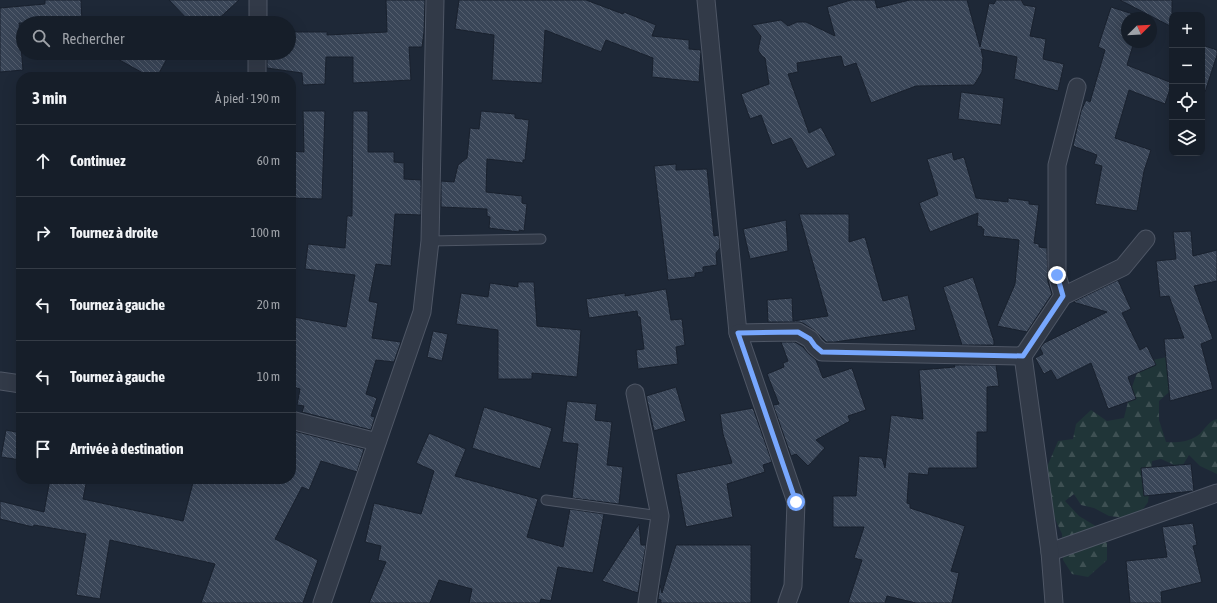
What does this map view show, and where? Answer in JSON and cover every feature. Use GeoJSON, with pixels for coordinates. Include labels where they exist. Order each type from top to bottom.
{"type":"FeatureCollection","features":[{"type":"Feature","properties":{"kind":"street"},"geometry":{"type":"LineString","coordinates":[[258,0],[258,16]]}},
{"type":"Feature","properties":{"kind":"street"},"geometry":{"type":"LineString","coordinates":[[322,603],[422,312],[430,241],[435,0]]}},
{"type":"Feature","properties":{"kind":"street"},"geometry":{"type":"LineString","coordinates":[[706,0],[738,333],[796,502],[793,586],[787,603]]}},
{"type":"Feature","properties":{"kind":"street"},"geometry":{"type":"LineString","coordinates":[[257,60],[257,72]]}},
{"type":"Feature","properties":{"kind":"street"},"geometry":{"type":"LineString","coordinates":[[1063,296],[1057,275],[1057,165],[1077,87]]}},
{"type":"Feature","properties":{"kind":"street"},"geometry":{"type":"LineString","coordinates":[[1054,603],[1050,552],[1023,356],[1063,296],[1123,267],[1146,239]]}},
{"type":"Feature","properties":{"kind":"street"},"geometry":{"type":"LineString","coordinates":[[738,333],[798,332],[810,339],[822,352],[1023,356]]}},
{"type":"Feature","properties":{"kind":"street"},"geometry":{"type":"LineString","coordinates":[[0,381],[16,383]]}},
{"type":"Feature","properties":{"kind":"street"},"geometry":{"type":"LineString","coordinates":[[635,393],[660,516],[647,603]]}},
{"type":"Feature","properties":{"kind":"street"},"geometry":{"type":"LineString","coordinates":[[296,421],[377,442]]}},
{"type":"Feature","properties":{"kind":"street"},"geometry":{"type":"LineString","coordinates":[[1050,552],[1217,493]]}},
{"type":"Feature","properties":{"kind":"lane"},"geometry":{"type":"LineString","coordinates":[[430,241],[540,239]]}},
{"type":"Feature","properties":{"kind":"lane"},"geometry":{"type":"LineString","coordinates":[[546,500],[660,516]]}},
{"type":"Feature","properties":{"kind":"green space"},"geometry":{"type":"Polygon","coordinates":[[[1167,357],[1176,386],[1159,401],[1159,420],[1166,442],[1182,442],[1190,440],[1200,434],[1211,422],[1217,419],[1217,474],[1200,466],[1189,455],[1181,468],[1161,459],[1152,461],[1148,502],[1141,512],[1127,518],[1109,516],[1094,508],[1081,505],[1074,494],[1065,501],[1079,516],[1099,528],[1107,543],[1107,560],[1088,577],[1072,574],[1063,560],[1062,534],[1034,473],[1047,467],[1058,441],[1073,439],[1076,424],[1091,410],[1107,421],[1124,418],[1133,383],[1138,371],[1149,361],[1167,357]]]}},
{"type":"Feature","properties":{"kind":"building"},"geometry":{"type":"Polygon","coordinates":[[[45,0],[81,0],[82,16],[16,16],[16,60],[22,60],[23,70],[0,72],[0,8],[45,4],[45,0]]]}},
{"type":"Feature","properties":{"kind":"building"},"geometry":{"type":"Polygon","coordinates":[[[169,0],[239,0],[222,16],[184,16],[169,0]]]}},
{"type":"Feature","properties":{"kind":"building"},"geometry":{"type":"Polygon","coordinates":[[[386,0],[425,0],[422,47],[409,47],[411,80],[353,83],[353,57],[326,57],[325,84],[303,85],[302,73],[267,68],[267,60],[296,60],[296,32],[327,32],[327,35],[387,32],[386,0]]]}},
{"type":"Feature","properties":{"kind":"building"},"geometry":{"type":"Polygon","coordinates":[[[459,0],[586,0],[623,14],[624,12],[656,25],[652,36],[689,40],[689,49],[701,50],[699,82],[652,77],[653,58],[606,40],[601,52],[545,30],[542,83],[492,80],[494,35],[455,29],[459,0]]]}},
{"type":"Feature","properties":{"kind":"building"},"geometry":{"type":"Polygon","coordinates":[[[851,0],[875,0],[877,8],[910,0],[967,0],[980,47],[989,3],[994,4],[996,0],[1021,0],[1024,5],[1036,7],[1030,36],[1046,39],[1043,59],[1064,64],[1058,91],[1014,79],[1017,57],[981,49],[983,58],[982,72],[974,85],[916,86],[871,103],[856,63],[844,67],[841,56],[797,63],[798,72],[788,74],[809,133],[821,127],[836,155],[807,169],[791,138],[772,145],[761,115],[750,119],[741,94],[769,84],[765,58],[758,50],[761,36],[752,25],[781,20],[788,26],[797,22],[806,22],[835,36],[827,7],[851,0]]]}},
{"type":"Feature","properties":{"kind":"building"},"geometry":{"type":"Polygon","coordinates":[[[1120,0],[1172,0],[1172,12],[1169,12],[1169,25],[1157,19],[1157,12],[1143,12],[1120,0]]]}},
{"type":"Feature","properties":{"kind":"building"},"geometry":{"type":"Polygon","coordinates":[[[1111,7],[1126,12],[1121,12],[1121,48],[1132,48],[1127,65],[1169,82],[1169,92],[1165,104],[1129,90],[1115,138],[1151,150],[1144,171],[1137,211],[1095,204],[1102,166],[1094,164],[1097,155],[1073,146],[1081,111],[1086,100],[1090,102],[1105,50],[1098,47],[1111,7]]]}},
{"type":"Feature","properties":{"kind":"building"},"geometry":{"type":"Polygon","coordinates":[[[1205,46],[1217,50],[1217,55],[1205,92],[1205,46]]]}},
{"type":"Feature","properties":{"kind":"building"},"geometry":{"type":"Polygon","coordinates":[[[120,60],[166,60],[160,72],[141,72],[120,60]]]}},
{"type":"Feature","properties":{"kind":"building"},"geometry":{"type":"Polygon","coordinates":[[[961,92],[1004,98],[1001,125],[958,119],[961,92]]]}},
{"type":"Feature","properties":{"kind":"building"},"geometry":{"type":"Polygon","coordinates":[[[303,111],[325,111],[322,199],[296,198],[296,151],[304,152],[303,111]]]}},
{"type":"Feature","properties":{"kind":"building"},"geometry":{"type":"Polygon","coordinates":[[[353,111],[368,111],[368,152],[394,152],[394,162],[404,163],[404,179],[421,180],[421,215],[395,214],[391,266],[376,264],[369,301],[378,303],[372,338],[401,342],[394,362],[376,360],[366,394],[377,398],[371,416],[375,417],[371,430],[302,412],[304,406],[297,405],[300,389],[296,388],[296,317],[346,327],[355,275],[305,269],[308,244],[345,248],[347,216],[352,216],[353,111]]]}},
{"type":"Feature","properties":{"kind":"building"},"geometry":{"type":"Polygon","coordinates":[[[481,111],[515,114],[515,118],[529,120],[525,160],[523,160],[523,163],[487,159],[486,192],[522,196],[522,203],[527,204],[524,231],[519,230],[519,232],[489,228],[490,217],[487,216],[487,209],[441,207],[441,181],[454,182],[458,165],[467,158],[470,128],[479,129],[481,111]]]}},
{"type":"Feature","properties":{"kind":"building"},"geometry":{"type":"Polygon","coordinates":[[[952,152],[954,160],[964,157],[976,198],[1008,202],[1008,198],[1029,201],[1029,204],[1039,205],[1034,243],[1039,244],[1039,247],[1047,248],[1048,282],[1052,294],[1027,332],[997,326],[1015,284],[1019,240],[983,236],[984,229],[977,226],[978,213],[930,232],[919,203],[938,195],[927,159],[952,152]]]}},
{"type":"Feature","properties":{"kind":"building"},"geometry":{"type":"Polygon","coordinates":[[[676,164],[676,170],[707,169],[714,236],[719,235],[720,248],[716,253],[717,265],[703,267],[703,272],[695,273],[695,277],[668,280],[654,166],[676,164]]]}},
{"type":"Feature","properties":{"kind":"building"},"geometry":{"type":"Polygon","coordinates":[[[799,214],[849,214],[849,242],[865,237],[883,301],[908,295],[916,330],[826,342],[815,331],[803,323],[768,322],[767,300],[792,298],[793,321],[828,316],[799,214]]]}},
{"type":"Feature","properties":{"kind":"building"},"geometry":{"type":"Polygon","coordinates":[[[786,220],[788,251],[750,259],[743,229],[786,220]]]}},
{"type":"Feature","properties":{"kind":"building"},"geometry":{"type":"Polygon","coordinates":[[[1191,231],[1193,256],[1217,250],[1217,281],[1194,286],[1213,339],[1201,344],[1213,389],[1170,401],[1164,339],[1184,338],[1169,296],[1160,297],[1156,261],[1176,259],[1173,232],[1191,231]]]}},
{"type":"Feature","properties":{"kind":"building"},"geometry":{"type":"Polygon","coordinates":[[[973,277],[994,345],[962,345],[943,287],[973,277]]]}},
{"type":"Feature","properties":{"kind":"building"},"geometry":{"type":"Polygon","coordinates":[[[1118,280],[1131,309],[1122,313],[1140,350],[1147,346],[1156,365],[1128,377],[1136,399],[1108,409],[1091,363],[1057,380],[1051,370],[1044,374],[1035,358],[1043,354],[1040,348],[1044,343],[1107,312],[1073,302],[1118,280]]]}},
{"type":"Feature","properties":{"kind":"building"},"geometry":{"type":"Polygon","coordinates":[[[518,282],[534,282],[537,326],[581,330],[577,377],[532,373],[532,379],[498,379],[498,330],[456,324],[461,293],[488,297],[490,283],[518,287],[518,282]]]}},
{"type":"Feature","properties":{"kind":"building"},"geometry":{"type":"Polygon","coordinates":[[[666,289],[671,320],[682,319],[685,345],[676,347],[678,364],[638,369],[636,350],[644,349],[640,317],[638,317],[637,311],[589,318],[586,299],[625,293],[625,296],[666,289]]]}},
{"type":"Feature","properties":{"kind":"building"},"geometry":{"type":"Polygon","coordinates":[[[433,331],[448,334],[442,361],[427,357],[433,331]]]}},
{"type":"Feature","properties":{"kind":"building"},"geometry":{"type":"Polygon","coordinates":[[[781,342],[795,342],[803,347],[816,360],[823,378],[852,368],[866,410],[848,416],[850,421],[816,440],[825,448],[808,466],[796,454],[791,456],[773,405],[779,404],[767,374],[784,367],[783,363],[788,361],[781,342]]]}},
{"type":"Feature","properties":{"kind":"building"},"geometry":{"type":"Polygon","coordinates":[[[954,365],[996,365],[999,386],[987,387],[987,432],[977,432],[977,468],[929,468],[928,475],[909,473],[907,503],[910,504],[910,508],[965,526],[951,571],[959,573],[952,603],[916,603],[887,596],[885,603],[848,603],[862,560],[854,558],[864,527],[833,527],[833,496],[856,496],[859,456],[882,458],[885,468],[891,415],[923,419],[919,370],[955,367],[954,365]]]}},
{"type":"Feature","properties":{"kind":"building"},"geometry":{"type":"Polygon","coordinates":[[[676,387],[686,421],[654,431],[646,396],[676,387]]]}},
{"type":"Feature","properties":{"kind":"building"},"geometry":{"type":"Polygon","coordinates":[[[567,401],[597,404],[595,420],[612,422],[607,465],[623,467],[619,504],[572,498],[578,444],[562,442],[567,401]]]}},
{"type":"Feature","properties":{"kind":"building"},"geometry":{"type":"Polygon","coordinates":[[[484,407],[552,428],[540,469],[472,448],[484,407]]]}},
{"type":"Feature","properties":{"kind":"building"},"geometry":{"type":"Polygon","coordinates":[[[753,408],[772,462],[763,465],[765,472],[727,484],[733,517],[686,527],[676,474],[732,463],[723,434],[720,414],[753,408]]]}},
{"type":"Feature","properties":{"kind":"building"},"geometry":{"type":"Polygon","coordinates":[[[6,430],[16,432],[16,459],[1,457],[6,430]]]}},
{"type":"Feature","properties":{"kind":"building"},"geometry":{"type":"Polygon","coordinates":[[[296,432],[364,449],[357,472],[321,461],[309,490],[302,487],[275,539],[318,560],[303,603],[201,603],[215,564],[110,540],[100,599],[76,595],[86,534],[34,525],[33,527],[0,519],[0,501],[44,512],[49,484],[86,484],[83,499],[183,521],[193,484],[296,484],[296,432]]]}},
{"type":"Feature","properties":{"kind":"building"},"geometry":{"type":"Polygon","coordinates":[[[429,433],[466,449],[455,476],[538,499],[527,537],[563,547],[570,509],[604,514],[593,573],[558,567],[551,601],[541,599],[540,603],[469,603],[472,589],[439,580],[430,603],[369,603],[386,562],[378,560],[381,546],[365,542],[374,503],[421,514],[434,471],[416,463],[429,433]]]}},
{"type":"Feature","properties":{"kind":"building"},"geometry":{"type":"Polygon","coordinates":[[[1191,464],[1194,491],[1144,496],[1141,468],[1191,464]]]}},
{"type":"Feature","properties":{"kind":"building"},"geometry":{"type":"Polygon","coordinates":[[[1193,523],[1197,545],[1193,546],[1202,582],[1161,592],[1162,603],[1130,603],[1126,561],[1167,557],[1162,527],[1193,523]]]}},
{"type":"Feature","properties":{"kind":"building"},"geometry":{"type":"Polygon","coordinates":[[[639,524],[641,545],[646,545],[638,593],[602,581],[639,524]]]}},
{"type":"Feature","properties":{"kind":"building"},"geometry":{"type":"Polygon","coordinates":[[[676,545],[751,545],[751,603],[661,603],[661,600],[658,599],[660,585],[662,593],[676,545]]]}},
{"type":"Feature","properties":{"kind":"route"},"geometry":{"type":"LineString","coordinates":[[796,502],[738,333],[798,332],[810,339],[822,352],[1023,356],[1063,296],[1057,275]]}}]}
